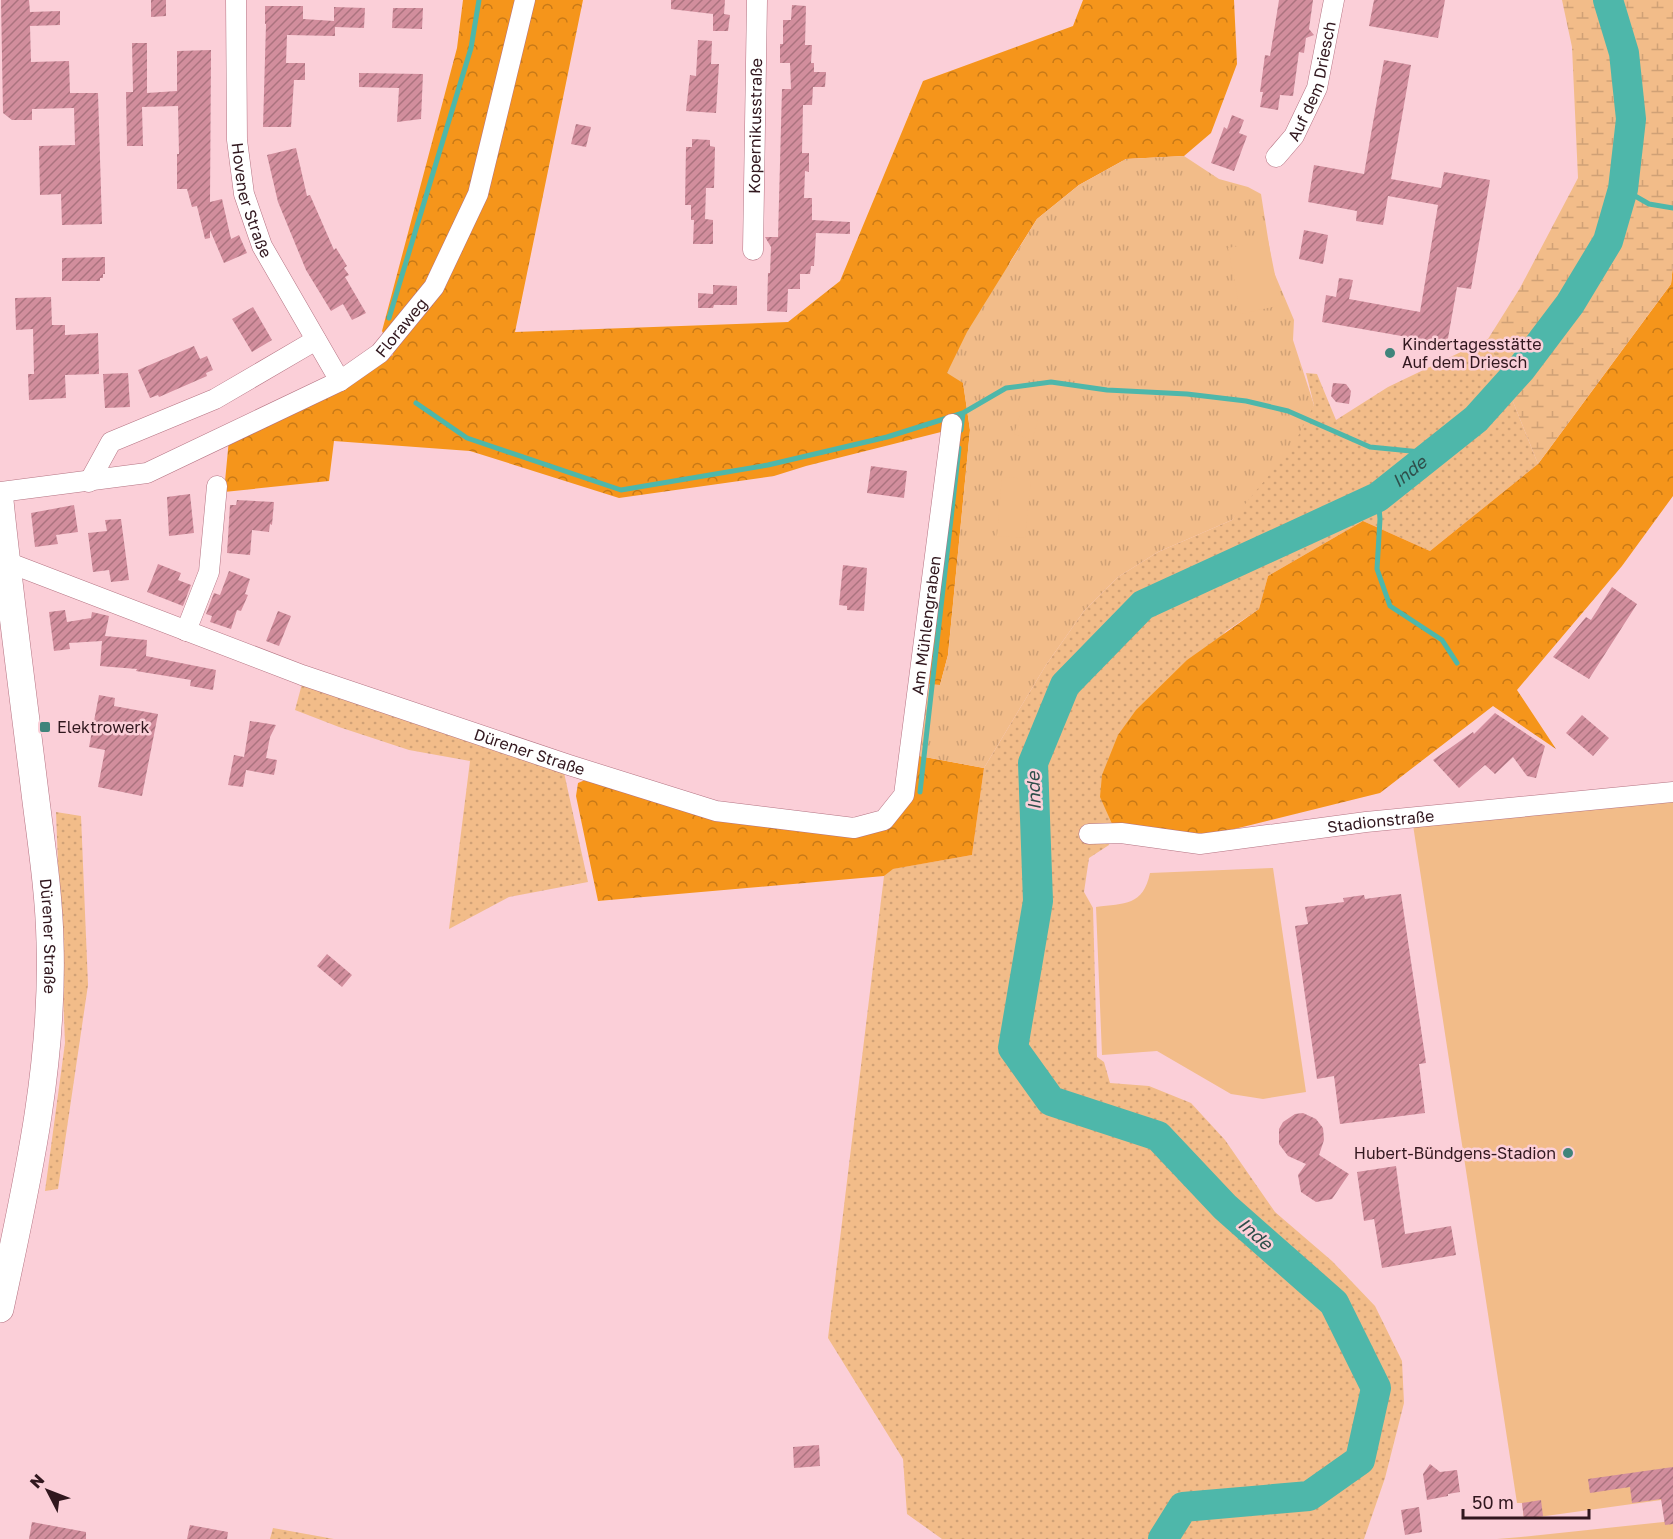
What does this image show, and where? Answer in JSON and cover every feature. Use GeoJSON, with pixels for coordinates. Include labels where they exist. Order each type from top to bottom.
{"type":"FeatureCollection","features":[{"type":"Feature","properties":{"kind":"street","name":"Hovener Straße"},"geometry":{"type":"LineString","coordinates":[[237,0],[237,140],[244,194],[262,246],[340,381]]}},
{"type":"Feature","properties":{"kind":"street","name":"Floraweg"},"geometry":{"type":"LineString","coordinates":[[0,492],[147,473],[340,381],[380,353],[434,287],[478,194],[525,0]]}},
{"type":"Feature","properties":{"kind":"street","name":"Kopernikusstraße"},"geometry":{"type":"LineString","coordinates":[[753,250],[757,0]]}},
{"type":"Feature","properties":{"kind":"street","name":"Auf dem Driesch"},"geometry":{"type":"LineString","coordinates":[[1276,157],[1294,136],[1317,88],[1334,0]]}},
{"type":"Feature","properties":{"kind":"street"},"geometry":{"type":"LineString","coordinates":[[89,482],[111,442],[215,399],[316,340]]}},
{"type":"Feature","properties":{"kind":"street","name":"Am Mühlengraben"},"geometry":{"type":"LineString","coordinates":[[884,820],[904,795],[952,424]]}},
{"type":"Feature","properties":{"kind":"street"},"geometry":{"type":"LineString","coordinates":[[186,631],[208,572],[217,486]]}},
{"type":"Feature","properties":{"kind":"street","name":"Dürener Straße"},"geometry":{"type":"LineString","coordinates":[[0,501],[6,562],[6,607],[18,668],[45,876],[50,942],[44,1076],[31,1164],[0,1309]]}},
{"type":"Feature","properties":{"kind":"street","name":"Dürener Straße"},"geometry":{"type":"LineString","coordinates":[[6,562],[335,686],[569,765],[716,811],[854,828],[884,820]]}},
{"type":"Feature","properties":{"kind":"street","name":"Stadionstraße"},"geometry":{"type":"LineString","coordinates":[[1089,834],[1121,833],[1200,844],[1366,822],[1673,792]]}},
{"type":"Feature","properties":{"kind":"green space"},"geometry":{"type":"Polygon","coordinates":[[[463,0],[583,0],[515,332],[788,322],[840,281],[923,81],[1073,26],[1083,0],[1234,0],[1237,64],[1211,133],[1184,156],[1126,159],[1079,185],[1037,219],[1010,262],[963,382],[970,430],[948,655],[940,685],[921,684],[945,431],[774,476],[619,498],[470,451],[334,441],[329,481],[224,492],[229,439],[341,388],[393,355],[382,331],[457,48],[463,0]]]}},
{"type":"Feature","properties":{"kind":"green space"},"geometry":{"type":"Polygon","coordinates":[[[1562,0],[1673,0],[1673,265],[1671,284],[1538,464],[1488,339],[1520,288],[1578,178],[1572,47],[1562,0]]]}},
{"type":"Feature","properties":{"kind":"green space"},"geometry":{"type":"Polygon","coordinates":[[[1184,156],[1219,179],[1248,187],[1261,194],[1273,270],[1294,320],[1293,340],[1314,405],[1293,446],[1232,520],[1158,552],[1118,577],[1084,611],[1046,665],[984,768],[914,755],[921,684],[940,685],[948,655],[970,430],[963,383],[947,373],[967,332],[1037,219],[1079,185],[1126,159],[1184,156]]]}},
{"type":"Feature","properties":{"kind":"green space"},"geometry":{"type":"Polygon","coordinates":[[[1268,240],[1281,305],[1241,314],[1228,248],[1268,240]]]}},
{"type":"Feature","properties":{"kind":"green space"},"geometry":{"type":"Polygon","coordinates":[[[1673,265],[1673,496],[1622,566],[1517,690],[1556,749],[1493,706],[1380,793],[1198,838],[1113,826],[1100,797],[1102,775],[1118,735],[1136,710],[1187,660],[1259,609],[1268,576],[1363,521],[1430,551],[1538,464],[1671,284],[1673,265]]]}},
{"type":"Feature","properties":{"kind":"green space"},"geometry":{"type":"Polygon","coordinates":[[[1488,339],[1538,464],[1430,551],[1363,521],[1268,576],[1259,609],[1225,632],[1113,826],[1109,845],[1089,858],[1084,892],[1093,908],[1097,1057],[1104,1062],[1110,1083],[1149,1086],[1191,1103],[1225,1140],[1275,1212],[1332,1261],[1375,1306],[1402,1361],[1404,1403],[1385,1478],[1364,1539],[942,1539],[907,1514],[903,1459],[828,1338],[884,876],[892,869],[972,855],[984,768],[1046,665],[1084,611],[1118,577],[1158,552],[1232,520],[1314,405],[1306,373],[1317,374],[1336,420],[1388,387],[1488,339]]]}},
{"type":"Feature","properties":{"kind":"green space"},"geometry":{"type":"Polygon","coordinates":[[[1020,415],[1038,421],[1032,440],[1014,434],[1020,415]]]}},
{"type":"Feature","properties":{"kind":"green space"},"geometry":{"type":"Polygon","coordinates":[[[1002,477],[1031,479],[1025,538],[997,536],[1002,477]]]}},
{"type":"Feature","properties":{"kind":"green space"},"geometry":{"type":"Polygon","coordinates":[[[303,680],[563,768],[588,882],[509,897],[449,929],[470,761],[409,750],[295,710],[303,680]]]}},
{"type":"Feature","properties":{"kind":"green space"},"geometry":{"type":"Polygon","coordinates":[[[914,755],[984,768],[972,855],[893,869],[884,876],[598,901],[576,796],[578,783],[592,777],[714,816],[888,825],[914,755]]]}},
{"type":"Feature","properties":{"kind":"green space","name":"Hubert-Bündgens-Stadion"},"geometry":{"type":"Polygon","coordinates":[[[1673,797],[1673,1512],[1661,1500],[1524,1519],[1522,1503],[1517,1503],[1413,825],[1673,797]]]}},
{"type":"Feature","properties":{"kind":"green space"},"geometry":{"type":"Polygon","coordinates":[[[56,812],[81,816],[88,985],[58,1189],[45,1191],[65,1043],[56,812]]]}},
{"type":"Feature","properties":{"kind":"green space"},"geometry":{"type":"Polygon","coordinates":[[[1273,868],[1306,1092],[1263,1099],[1231,1094],[1157,1051],[1102,1055],[1096,907],[1131,901],[1143,892],[1150,873],[1273,868]]]}},
{"type":"Feature","properties":{"kind":"green space"},"geometry":{"type":"Polygon","coordinates":[[[1673,1521],[1673,1539],[1497,1539],[1521,1537],[1673,1521]]]}},
{"type":"Feature","properties":{"kind":"green space"},"geometry":{"type":"Polygon","coordinates":[[[273,1528],[334,1539],[270,1539],[273,1528]]]}},
{"type":"Feature","properties":{"kind":"building"},"geometry":{"type":"Polygon","coordinates":[[[1,0],[29,0],[30,12],[60,11],[60,25],[30,26],[31,62],[69,61],[70,93],[98,93],[102,224],[62,225],[61,194],[40,195],[39,146],[75,145],[74,108],[32,109],[32,120],[12,120],[3,113],[1,0]]]}},
{"type":"Feature","properties":{"kind":"building"},"geometry":{"type":"Polygon","coordinates":[[[151,0],[166,0],[166,16],[151,17],[151,0]]]}},
{"type":"Feature","properties":{"kind":"building"},"geometry":{"type":"Polygon","coordinates":[[[671,0],[725,0],[724,14],[730,15],[728,31],[713,31],[713,14],[671,9],[671,0]]]}},
{"type":"Feature","properties":{"kind":"building"},"geometry":{"type":"Polygon","coordinates":[[[1279,0],[1313,0],[1309,29],[1314,35],[1306,38],[1304,53],[1299,52],[1293,96],[1280,95],[1278,110],[1260,107],[1263,92],[1260,92],[1265,55],[1270,56],[1279,0]]]}},
{"type":"Feature","properties":{"kind":"building"},"geometry":{"type":"Polygon","coordinates":[[[1374,0],[1445,0],[1438,38],[1369,26],[1374,0]]]}},
{"type":"Feature","properties":{"kind":"building"},"geometry":{"type":"Polygon","coordinates":[[[792,5],[806,6],[805,45],[812,45],[811,63],[814,63],[814,72],[826,72],[825,87],[813,87],[812,105],[803,105],[802,153],[809,153],[809,172],[805,171],[804,198],[812,198],[812,220],[850,222],[850,234],[816,233],[814,266],[811,266],[810,274],[800,274],[800,289],[788,289],[787,312],[767,311],[771,247],[765,237],[778,237],[782,89],[791,89],[790,63],[780,63],[780,44],[783,44],[783,20],[791,20],[792,5]]]}},
{"type":"Feature","properties":{"kind":"building"},"geometry":{"type":"Polygon","coordinates":[[[265,6],[303,6],[303,19],[334,21],[334,7],[365,8],[364,28],[335,27],[335,36],[287,35],[286,63],[305,63],[305,80],[294,80],[291,127],[263,127],[265,6]]]}},
{"type":"Feature","properties":{"kind":"building"},"geometry":{"type":"Polygon","coordinates":[[[393,8],[423,8],[422,29],[392,28],[393,8]]]}},
{"type":"Feature","properties":{"kind":"building"},"geometry":{"type":"Polygon","coordinates":[[[698,40],[712,41],[711,64],[719,64],[716,113],[686,111],[690,75],[696,76],[698,40]]]}},
{"type":"Feature","properties":{"kind":"building"},"geometry":{"type":"Polygon","coordinates":[[[132,43],[147,43],[147,93],[177,91],[177,51],[211,50],[210,202],[222,199],[231,239],[239,235],[247,253],[224,263],[210,230],[210,238],[205,239],[197,206],[192,207],[187,189],[177,189],[178,106],[142,107],[143,146],[127,146],[126,92],[133,92],[132,43]]]}},
{"type":"Feature","properties":{"kind":"building"},"geometry":{"type":"Polygon","coordinates":[[[1384,60],[1411,65],[1391,179],[1441,188],[1444,172],[1490,180],[1471,289],[1457,287],[1447,344],[1322,322],[1326,295],[1336,297],[1339,278],[1353,280],[1349,299],[1420,312],[1438,205],[1388,196],[1383,225],[1356,221],[1357,211],[1308,202],[1314,165],[1364,174],[1384,60]]]}},
{"type":"Feature","properties":{"kind":"building"},"geometry":{"type":"Polygon","coordinates":[[[359,73],[423,74],[421,119],[397,122],[399,88],[359,87],[359,73]]]}},
{"type":"Feature","properties":{"kind":"building"},"geometry":{"type":"Polygon","coordinates":[[[1232,115],[1244,120],[1239,133],[1247,136],[1234,171],[1211,163],[1224,127],[1227,129],[1232,115]]]}},
{"type":"Feature","properties":{"kind":"building"},"geometry":{"type":"Polygon","coordinates":[[[576,124],[591,127],[586,147],[571,144],[576,124]]]}},
{"type":"Feature","properties":{"kind":"building"},"geometry":{"type":"Polygon","coordinates":[[[692,139],[710,140],[710,146],[715,147],[714,188],[706,188],[705,219],[713,220],[713,244],[693,244],[694,220],[691,220],[691,205],[685,205],[686,147],[692,147],[692,139]]]}},
{"type":"Feature","properties":{"kind":"building"},"geometry":{"type":"Polygon","coordinates":[[[296,148],[307,196],[310,195],[334,250],[336,248],[347,266],[344,268],[349,275],[345,277],[366,313],[352,320],[343,304],[331,311],[306,270],[278,202],[267,155],[296,148]]]}},
{"type":"Feature","properties":{"kind":"building"},"geometry":{"type":"Polygon","coordinates":[[[1304,230],[1328,235],[1323,264],[1299,259],[1304,230]]]}},
{"type":"Feature","properties":{"kind":"building"},"geometry":{"type":"Polygon","coordinates":[[[105,257],[105,274],[100,281],[62,281],[62,258],[105,257]]]}},
{"type":"Feature","properties":{"kind":"building"},"geometry":{"type":"Polygon","coordinates":[[[713,285],[737,286],[737,305],[698,308],[698,293],[713,294],[713,285]]]}},
{"type":"Feature","properties":{"kind":"building"},"geometry":{"type":"Polygon","coordinates":[[[51,297],[52,325],[65,325],[65,335],[98,333],[99,374],[65,375],[66,398],[29,400],[28,374],[34,374],[33,329],[16,330],[15,298],[51,297]]]}},
{"type":"Feature","properties":{"kind":"building"},"geometry":{"type":"Polygon","coordinates":[[[253,307],[272,340],[252,352],[232,319],[253,307]]]}},
{"type":"Feature","properties":{"kind":"building"},"geometry":{"type":"Polygon","coordinates":[[[194,346],[200,359],[207,356],[213,370],[206,373],[207,376],[159,397],[158,395],[150,398],[138,370],[194,346]]]}},
{"type":"Feature","properties":{"kind":"building"},"geometry":{"type":"Polygon","coordinates":[[[128,373],[130,407],[105,408],[103,374],[128,373]]]}},
{"type":"Feature","properties":{"kind":"building"},"geometry":{"type":"Polygon","coordinates":[[[1333,383],[1346,384],[1351,391],[1349,404],[1336,402],[1331,396],[1333,383]]]}},
{"type":"Feature","properties":{"kind":"building"},"geometry":{"type":"Polygon","coordinates":[[[871,466],[907,471],[904,498],[867,493],[871,466]]]}},
{"type":"Feature","properties":{"kind":"building"},"geometry":{"type":"Polygon","coordinates":[[[190,494],[194,533],[169,536],[167,497],[190,494]]]}},
{"type":"Feature","properties":{"kind":"building"},"geometry":{"type":"Polygon","coordinates":[[[237,500],[274,502],[272,525],[270,524],[269,532],[252,530],[250,555],[227,553],[230,505],[236,505],[237,500]]]}},
{"type":"Feature","properties":{"kind":"building"},"geometry":{"type":"Polygon","coordinates":[[[74,505],[78,532],[56,535],[58,544],[35,547],[31,513],[74,505]]]}},
{"type":"Feature","properties":{"kind":"building"},"geometry":{"type":"Polygon","coordinates":[[[121,519],[129,580],[111,582],[109,570],[93,572],[88,533],[107,531],[105,520],[121,519]]]}},
{"type":"Feature","properties":{"kind":"building"},"geometry":{"type":"Polygon","coordinates":[[[158,564],[181,573],[178,580],[191,585],[183,606],[147,592],[158,564]]]}},
{"type":"Feature","properties":{"kind":"building"},"geometry":{"type":"Polygon","coordinates":[[[843,565],[867,568],[864,611],[847,610],[847,606],[839,605],[843,565]]]}},
{"type":"Feature","properties":{"kind":"building"},"geometry":{"type":"Polygon","coordinates":[[[229,571],[250,579],[245,594],[248,595],[241,611],[237,610],[231,629],[210,622],[212,616],[206,614],[214,593],[220,595],[229,571]]]}},
{"type":"Feature","properties":{"kind":"building"},"geometry":{"type":"Polygon","coordinates":[[[1612,587],[1637,604],[1589,679],[1553,657],[1586,617],[1591,620],[1612,587]]]}},
{"type":"Feature","properties":{"kind":"building"},"geometry":{"type":"Polygon","coordinates":[[[65,610],[67,622],[91,618],[92,612],[109,616],[105,636],[147,640],[146,656],[216,670],[213,690],[190,686],[191,680],[136,671],[137,669],[100,666],[102,641],[69,643],[70,649],[54,651],[49,612],[65,610]]]}},
{"type":"Feature","properties":{"kind":"building"},"geometry":{"type":"Polygon","coordinates":[[[278,611],[291,616],[279,646],[266,641],[278,611]]]}},
{"type":"Feature","properties":{"kind":"building"},"geometry":{"type":"Polygon","coordinates":[[[99,695],[115,698],[114,706],[158,714],[142,796],[98,787],[105,750],[89,747],[99,695]]]}},
{"type":"Feature","properties":{"kind":"building"},"geometry":{"type":"Polygon","coordinates":[[[1495,713],[1545,746],[1536,778],[1527,776],[1513,757],[1495,774],[1485,765],[1459,788],[1433,760],[1473,732],[1474,734],[1495,713]]]}},
{"type":"Feature","properties":{"kind":"building"},"geometry":{"type":"Polygon","coordinates":[[[1582,715],[1609,738],[1593,756],[1566,733],[1582,715]]]}},
{"type":"Feature","properties":{"kind":"building"},"geometry":{"type":"Polygon","coordinates":[[[250,721],[276,725],[270,737],[266,758],[277,760],[274,775],[246,770],[243,787],[228,785],[234,755],[244,757],[250,721]]]}},
{"type":"Feature","properties":{"kind":"building"},"geometry":{"type":"Polygon","coordinates":[[[1401,894],[1426,1063],[1419,1064],[1425,1113],[1340,1124],[1334,1076],[1317,1079],[1295,926],[1308,924],[1305,907],[1344,902],[1343,898],[1364,895],[1365,899],[1401,894]]]}},
{"type":"Feature","properties":{"kind":"building"},"geometry":{"type":"Polygon","coordinates":[[[327,954],[352,975],[342,987],[317,966],[327,954]]]}},
{"type":"Feature","properties":{"kind":"building"},"geometry":{"type":"Polygon","coordinates":[[[1303,1113],[1316,1119],[1323,1128],[1324,1140],[1319,1155],[1349,1174],[1332,1199],[1316,1202],[1301,1192],[1298,1175],[1306,1164],[1288,1156],[1279,1144],[1279,1129],[1283,1122],[1295,1114],[1303,1113]]]}},
{"type":"Feature","properties":{"kind":"building"},"geometry":{"type":"Polygon","coordinates":[[[1396,1166],[1405,1234],[1451,1226],[1456,1255],[1382,1268],[1374,1219],[1364,1221],[1357,1172],[1396,1166]]]}},
{"type":"Feature","properties":{"kind":"building"},"geometry":{"type":"Polygon","coordinates":[[[819,1445],[820,1466],[794,1468],[793,1447],[819,1445]]]}},
{"type":"Feature","properties":{"kind":"building"},"geometry":{"type":"Polygon","coordinates":[[[1430,1464],[1440,1472],[1457,1470],[1460,1492],[1427,1500],[1423,1474],[1430,1464]]]}},
{"type":"Feature","properties":{"kind":"building"},"geometry":{"type":"Polygon","coordinates":[[[1673,1467],[1673,1524],[1665,1525],[1661,1499],[1632,1503],[1630,1487],[1590,1493],[1588,1479],[1673,1467]]]}},
{"type":"Feature","properties":{"kind":"building"},"geometry":{"type":"Polygon","coordinates":[[[1541,1500],[1543,1516],[1524,1519],[1522,1503],[1541,1500]]]}},
{"type":"Feature","properties":{"kind":"building"},"geometry":{"type":"Polygon","coordinates":[[[1419,1507],[1422,1532],[1405,1535],[1401,1510],[1419,1507]]]}},
{"type":"Feature","properties":{"kind":"building"},"geometry":{"type":"Polygon","coordinates":[[[32,1522],[86,1532],[86,1539],[29,1539],[32,1522]]]}},
{"type":"Feature","properties":{"kind":"building"},"geometry":{"type":"Polygon","coordinates":[[[190,1525],[228,1532],[227,1539],[187,1539],[190,1525]]]}},
{"type":"Feature","properties":{"kind":"waterway"},"geometry":{"type":"LineString","coordinates":[[389,318],[471,48],[479,0]]}},
{"type":"Feature","properties":{"kind":"waterway","name":"Inde"},"geometry":{"type":"LineString","coordinates":[[1163,1539],[1183,1507],[1309,1496],[1360,1460],[1376,1388],[1334,1303],[1225,1207],[1158,1136],[1051,1101],[1013,1048],[1038,901],[1033,763],[1065,685],[1143,605],[1378,497],[1476,419],[1521,369],[1570,304],[1608,241],[1623,189],[1631,119],[1624,53],[1608,0]]}},
{"type":"Feature","properties":{"kind":"waterway"},"geometry":{"type":"LineString","coordinates":[[1623,189],[1649,204],[1673,208]]}},
{"type":"Feature","properties":{"kind":"waterway"},"geometry":{"type":"LineString","coordinates":[[961,430],[963,413],[1006,388],[1051,382],[1107,390],[1187,394],[1246,401],[1288,411],[1370,447],[1431,453]]}},
{"type":"Feature","properties":{"kind":"waterway"},"geometry":{"type":"LineString","coordinates":[[416,403],[467,438],[621,490],[768,465],[887,437],[963,413]]}},
{"type":"Feature","properties":{"kind":"waterway"},"geometry":{"type":"LineString","coordinates":[[920,792],[959,448]]}},
{"type":"Feature","properties":{"kind":"waterway"},"geometry":{"type":"LineString","coordinates":[[1378,497],[1380,519],[1377,569],[1390,606],[1442,640],[1457,663]]}},
{"type":"Feature","properties":{"kind":"place","name":"Kindertagesstätte Auf dem Driesch"},"geometry":{"type":"Point","coordinates":[1390,353]}},
{"type":"Feature","properties":{"kind":"place","name":"Elektrowerk"},"geometry":{"type":"Point","coordinates":[45,727]}},
{"type":"Feature","properties":{"kind":"place","name":"Hubert-Bündgens-Stadion"},"geometry":{"type":"Point","coordinates":[1568,1153]}}]}
